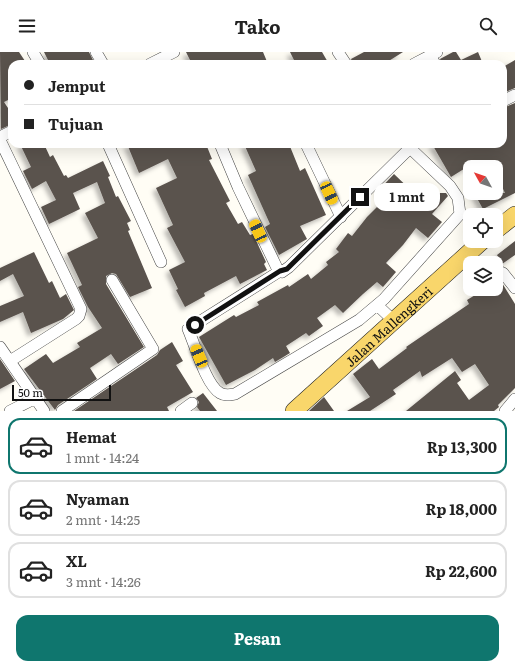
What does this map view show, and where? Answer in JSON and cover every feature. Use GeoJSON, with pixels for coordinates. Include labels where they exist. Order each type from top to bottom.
{"type":"FeatureCollection","features":[{"type":"Feature","properties":{"kind":"main road"},"geometry":{"type":"LineString","coordinates":[[503,224],[515,215]]}},
{"type":"Feature","properties":{"kind":"main road","name":"Jalan Mallengkeri"},"geometry":{"type":"LineString","coordinates":[[294,411],[394,321],[463,265]]}},
{"type":"Feature","properties":{"kind":"street"},"geometry":{"type":"LineString","coordinates":[[160,60],[169,56]]}},
{"type":"Feature","properties":{"kind":"street"},"geometry":{"type":"LineString","coordinates":[[0,138],[81,309],[79,316],[76,319],[10,361]]}},
{"type":"Feature","properties":{"kind":"street"},"geometry":{"type":"LineString","coordinates":[[110,148],[161,262]]}},
{"type":"Feature","properties":{"kind":"street"},"geometry":{"type":"LineString","coordinates":[[222,148],[258,231],[280,271]]}},
{"type":"Feature","properties":{"kind":"street"},"geometry":{"type":"LineString","coordinates":[[308,148],[341,217]]}},
{"type":"Feature","properties":{"kind":"street"},"geometry":{"type":"LineString","coordinates":[[406,148],[341,217],[289,267],[280,271],[188,330],[210,384],[221,394],[226,396],[235,394],[359,320],[378,305],[400,283],[460,214],[458,198],[450,186],[410,148]]}},
{"type":"Feature","properties":{"kind":"street"},"geometry":{"type":"LineString","coordinates":[[503,273],[515,288]]}},
{"type":"Feature","properties":{"kind":"street"},"geometry":{"type":"LineString","coordinates":[[62,411],[153,349],[112,280]]}},
{"type":"Feature","properties":{"kind":"street"},"geometry":{"type":"LineString","coordinates":[[378,305],[394,321]]}},
{"type":"Feature","properties":{"kind":"street"},"geometry":{"type":"LineString","coordinates":[[0,347],[34,399],[44,411]]}},
{"type":"Feature","properties":{"kind":"street"},"geometry":{"type":"LineString","coordinates":[[10,411],[34,399]]}},
{"type":"Feature","properties":{"kind":"street"},"geometry":{"type":"LineString","coordinates":[[505,411],[515,399]]}},
{"type":"Feature","properties":{"kind":"street"},"geometry":{"type":"LineString","coordinates":[[181,411],[192,402]]}},
{"type":"Feature","properties":{"kind":"building"},"geometry":{"type":"Polygon","coordinates":[[[0,52],[19,52],[24,60],[8,60],[8,100],[4,102],[8,108],[8,126],[1,129],[0,52]]]}},
{"type":"Feature","properties":{"kind":"building"},"geometry":{"type":"Polygon","coordinates":[[[44,52],[89,52],[93,60],[48,60],[44,52]]]}},
{"type":"Feature","properties":{"kind":"building"},"geometry":{"type":"Polygon","coordinates":[[[186,52],[263,52],[266,60],[190,60],[186,52]]]}},
{"type":"Feature","properties":{"kind":"building"},"geometry":{"type":"Polygon","coordinates":[[[290,52],[322,52],[327,60],[294,60],[290,52]]]}},
{"type":"Feature","properties":{"kind":"building"},"geometry":{"type":"Polygon","coordinates":[[[364,52],[403,52],[390,60],[351,59],[364,52]]]}},
{"type":"Feature","properties":{"kind":"building"},"geometry":{"type":"Polygon","coordinates":[[[453,52],[456,52],[461,60],[440,60],[453,52]]]}},
{"type":"Feature","properties":{"kind":"building"},"geometry":{"type":"Polygon","coordinates":[[[478,52],[481,60],[461,60],[478,52]]]}},
{"type":"Feature","properties":{"kind":"building"},"geometry":{"type":"Polygon","coordinates":[[[515,60],[515,88],[507,91],[507,65],[515,60]]]}},
{"type":"Feature","properties":{"kind":"building"},"geometry":{"type":"Polygon","coordinates":[[[515,103],[515,193],[503,199],[503,193],[505,193],[503,189],[503,160],[463,160],[463,170],[451,177],[434,148],[507,148],[507,106],[515,103]]]}},
{"type":"Feature","properties":{"kind":"building"},"geometry":{"type":"Polygon","coordinates":[[[22,148],[46,148],[50,157],[53,155],[64,176],[66,175],[68,178],[103,161],[110,176],[108,177],[116,197],[118,196],[131,221],[127,223],[130,230],[128,231],[152,288],[130,297],[116,274],[112,273],[106,276],[106,284],[144,347],[118,364],[111,354],[90,368],[97,379],[58,405],[55,410],[24,369],[46,354],[53,363],[80,347],[77,343],[102,328],[88,307],[78,287],[82,285],[67,253],[98,238],[85,213],[105,203],[97,182],[73,193],[80,209],[49,224],[41,207],[56,200],[46,181],[32,189],[23,171],[31,167],[22,148]]]}},
{"type":"Feature","properties":{"kind":"building"},"geometry":{"type":"Polygon","coordinates":[[[129,148],[208,148],[212,159],[209,160],[230,201],[226,203],[238,224],[242,222],[250,235],[253,234],[266,262],[264,264],[267,270],[240,284],[236,276],[204,293],[205,296],[185,307],[176,290],[178,289],[169,270],[185,262],[167,228],[173,225],[156,188],[177,178],[168,159],[139,173],[129,148]]]}},
{"type":"Feature","properties":{"kind":"building"},"geometry":{"type":"Polygon","coordinates":[[[246,148],[291,148],[300,171],[305,168],[326,215],[300,226],[307,239],[279,255],[265,227],[270,224],[248,175],[256,171],[246,148]]]}},
{"type":"Feature","properties":{"kind":"building"},"geometry":{"type":"Polygon","coordinates":[[[394,174],[418,197],[422,193],[446,193],[448,196],[432,214],[442,222],[428,238],[416,228],[386,263],[396,272],[383,287],[377,282],[343,313],[335,305],[317,318],[323,326],[309,336],[306,333],[286,346],[290,353],[275,362],[273,358],[255,370],[226,385],[199,337],[234,315],[236,317],[259,305],[257,302],[288,285],[289,287],[308,274],[311,279],[328,265],[326,262],[339,252],[336,249],[348,233],[352,236],[367,217],[386,198],[378,191],[394,174]]]}},
{"type":"Feature","properties":{"kind":"building"},"geometry":{"type":"Polygon","coordinates":[[[478,200],[501,200],[485,208],[482,208],[478,200]]]}},
{"type":"Feature","properties":{"kind":"building"},"geometry":{"type":"Polygon","coordinates":[[[515,241],[515,255],[503,263],[503,256],[497,255],[515,241]]]}},
{"type":"Feature","properties":{"kind":"building"},"geometry":{"type":"Polygon","coordinates":[[[34,252],[49,283],[52,281],[60,298],[66,294],[74,310],[63,319],[31,333],[23,312],[0,322],[0,306],[24,296],[13,274],[0,281],[0,268],[34,252]]]}},
{"type":"Feature","properties":{"kind":"building"},"geometry":{"type":"Polygon","coordinates":[[[503,285],[515,304],[515,388],[498,405],[499,407],[494,411],[406,411],[455,371],[461,380],[457,383],[469,400],[489,385],[475,364],[462,372],[452,358],[422,377],[420,371],[393,390],[396,394],[370,411],[347,411],[370,397],[353,374],[372,359],[379,369],[407,348],[406,347],[469,304],[467,300],[474,296],[503,296],[503,285]]]}},
{"type":"Feature","properties":{"kind":"building"},"geometry":{"type":"Polygon","coordinates":[[[172,342],[183,361],[176,365],[193,392],[167,407],[169,411],[74,411],[157,355],[160,350],[172,342]]]}},
{"type":"Feature","properties":{"kind":"building"},"geometry":{"type":"Polygon","coordinates":[[[0,359],[15,381],[0,389],[0,359]]]}},
{"type":"Feature","properties":{"kind":"building"},"geometry":{"type":"Polygon","coordinates":[[[203,393],[217,411],[200,411],[197,407],[199,402],[196,398],[203,393]]]}},
{"type":"Feature","properties":{"kind":"building"},"geometry":{"type":"Polygon","coordinates":[[[324,397],[334,411],[309,411],[324,397]]]}},
{"type":"Feature","properties":{"kind":"route"},"geometry":{"type":"LineString","coordinates":[[195,325],[280,271],[282,272],[287,269],[360,197]]}}]}
